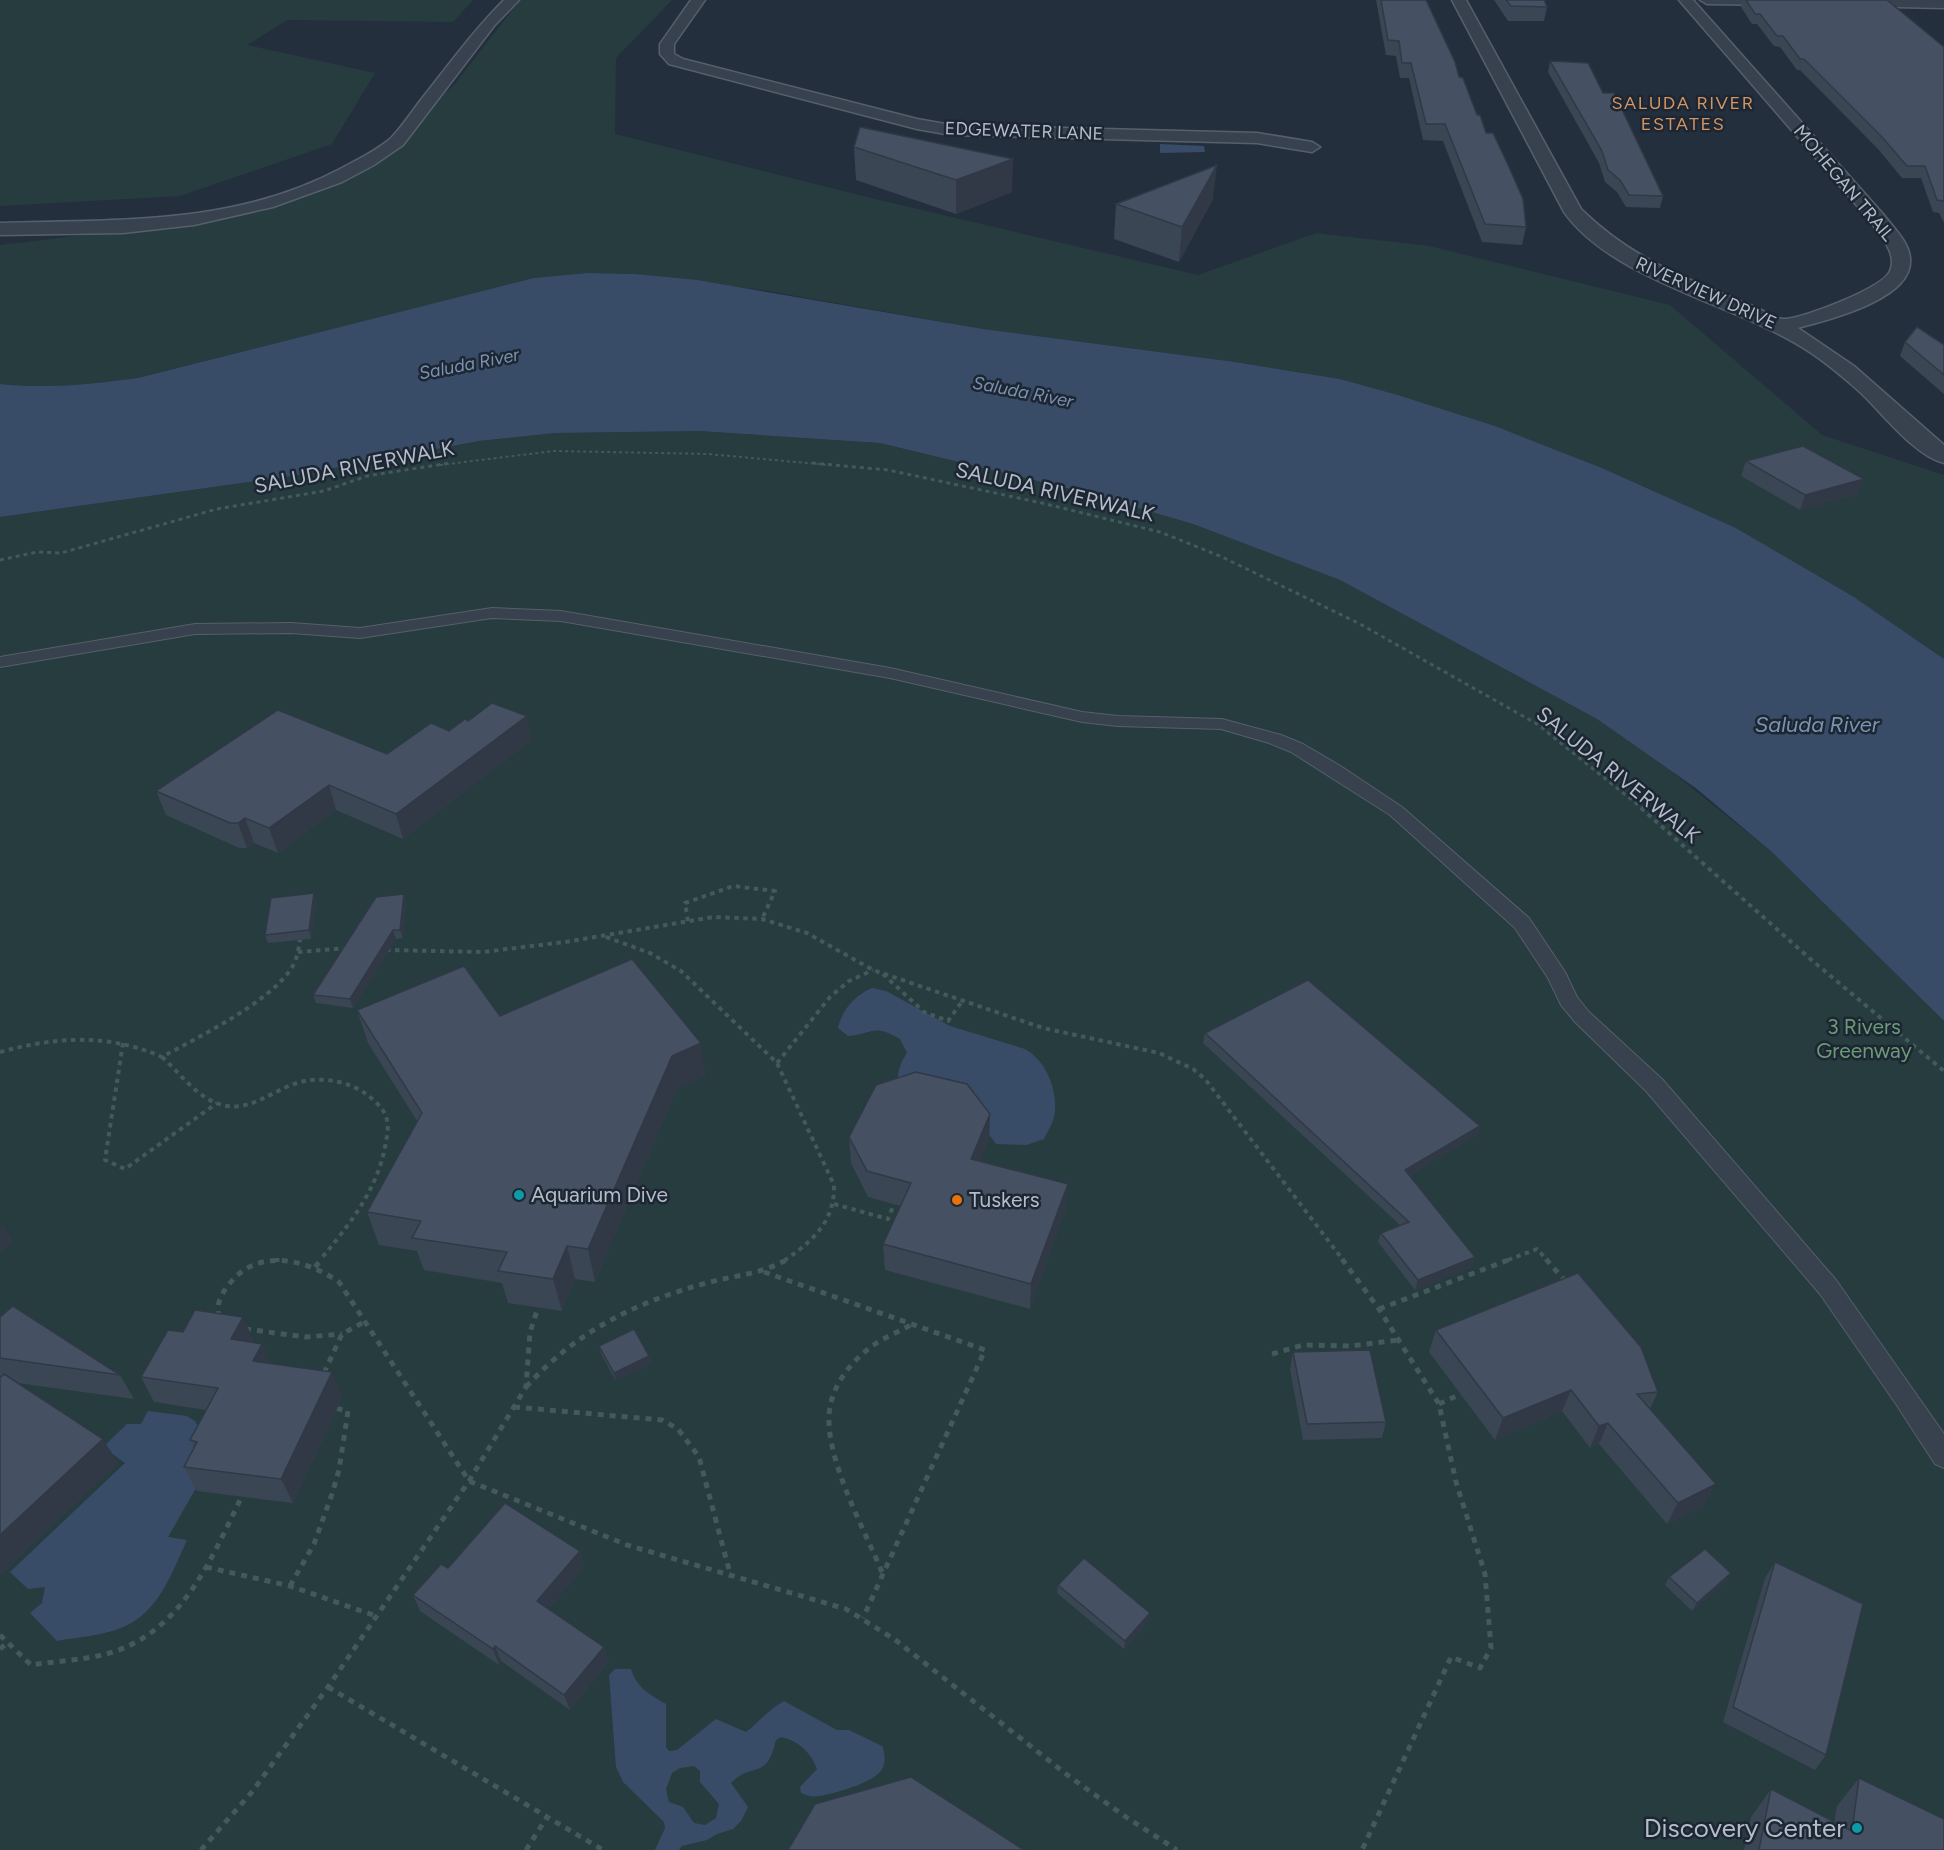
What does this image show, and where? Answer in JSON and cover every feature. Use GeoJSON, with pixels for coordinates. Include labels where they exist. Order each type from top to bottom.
{"type":"FeatureCollection","features":[{"type":"Feature","properties":{"kind":"street"},"geometry":{"type":"LineString","coordinates":[[0,229],[121,227],[190,219],[278,199],[344,174],[380,154],[397,141],[489,23],[512,0]]}},
{"type":"Feature","properties":{"kind":"street","name":"EDGEWATER LANE"},"geometry":{"type":"LineString","coordinates":[[698,0],[666,44],[667,55],[672,60],[917,124],[972,131],[1257,138],[1312,147]]}},
{"type":"Feature","properties":{"kind":"street","name":"RIVERVIEW DRIVE"},"geometry":{"type":"LineString","coordinates":[[1459,0],[1573,212],[1582,223],[1615,251],[1672,281],[1733,304],[1781,326],[1839,364],[1870,390],[1909,430],[1944,456]]}},
{"type":"Feature","properties":{"kind":"street","name":"MOHEGAN TRAIL"},"geometry":{"type":"LineString","coordinates":[[1686,0],[1877,218],[1902,259],[1901,270],[1882,290],[1849,307],[1781,326]]}},
{"type":"Feature","properties":{"kind":"street"},"geometry":{"type":"LineString","coordinates":[[1707,0],[1800,1]]}},
{"type":"Feature","properties":{"kind":"street"},"geometry":{"type":"LineString","coordinates":[[1835,2],[1944,4]]}},
{"type":"Feature","properties":{"kind":"street"},"geometry":{"type":"LineString","coordinates":[[1916,3],[1935,18]]}},
{"type":"Feature","properties":{"kind":"lane"},"geometry":{"type":"LineString","coordinates":[[0,662],[195,629],[291,628],[360,633],[492,613],[561,616],[890,673],[1082,717],[1118,721],[1222,724],[1275,739],[1297,748],[1336,771],[1396,811],[1522,923],[1558,977],[1568,1000],[1582,1017],[1654,1085],[1828,1287],[1905,1395],[1944,1456]]}},
{"type":"Feature","properties":{"kind":"path","name":"SALUDA RIVERWALK"},"geometry":{"type":"LineString","coordinates":[[0,560],[32,551],[49,550],[61,553],[217,509],[324,491],[367,476],[554,451],[708,454],[888,470],[1042,503],[1160,532],[1220,556],[1360,624],[1536,724],[1635,802],[1808,957],[1944,1071]]}},
{"type":"Feature","properties":{"kind":"path"},"geometry":{"type":"LineString","coordinates":[[688,921],[685,903],[733,886],[775,891],[762,919]]}},
{"type":"Feature","properties":{"kind":"path"},"geometry":{"type":"LineString","coordinates":[[376,949],[432,952],[483,951],[604,936],[721,917],[762,919],[807,933],[873,970],[1043,1028],[1159,1053],[1193,1069],[1205,1079],[1379,1309],[1439,1404],[1456,1482],[1485,1574],[1491,1648],[1480,1668],[1451,1657],[1362,1850]]}},
{"type":"Feature","properties":{"kind":"path"},"geometry":{"type":"LineString","coordinates":[[162,1057],[267,993],[292,968],[302,931]]}},
{"type":"Feature","properties":{"kind":"path"},"geometry":{"type":"LineString","coordinates":[[201,1850],[252,1792],[328,1687],[469,1481],[526,1387],[550,1360],[575,1339],[607,1321],[712,1281],[764,1272],[787,1260],[808,1244],[825,1223],[834,1204],[834,1185],[777,1062],[681,971],[650,953],[604,936]]}},
{"type":"Feature","properties":{"kind":"path"},"geometry":{"type":"LineString","coordinates":[[298,952],[355,949]]}},
{"type":"Feature","properties":{"kind":"path"},"geometry":{"type":"LineString","coordinates":[[777,1062],[830,997],[849,981],[873,970]]}},
{"type":"Feature","properties":{"kind":"path"},"geometry":{"type":"LineString","coordinates":[[880,972],[924,1012],[948,1021],[963,1000]]}},
{"type":"Feature","properties":{"kind":"path"},"geometry":{"type":"LineString","coordinates":[[0,1052],[65,1038],[123,1043],[146,1048],[162,1057],[195,1089],[217,1103],[242,1106],[305,1081],[346,1084],[362,1089],[386,1115],[388,1128],[386,1144],[376,1179],[360,1208],[315,1267]]}},
{"type":"Feature","properties":{"kind":"path"},"geometry":{"type":"LineString","coordinates":[[123,1043],[105,1160],[125,1169],[217,1103]]}},
{"type":"Feature","properties":{"kind":"path"},"geometry":{"type":"LineString","coordinates":[[834,1204],[888,1219],[894,1204]]}},
{"type":"Feature","properties":{"kind":"path"},"geometry":{"type":"LineString","coordinates":[[1379,1309],[1537,1249],[1569,1285]]}},
{"type":"Feature","properties":{"kind":"path"},"geometry":{"type":"LineString","coordinates":[[227,1324],[217,1312],[219,1300],[228,1282],[238,1272],[267,1259],[315,1267],[339,1282],[469,1481],[627,1545],[846,1609],[894,1636],[966,1696],[1134,1824],[1178,1850]]}},
{"type":"Feature","properties":{"kind":"path"},"geometry":{"type":"LineString","coordinates":[[764,1272],[985,1350],[863,1618]]}},
{"type":"Feature","properties":{"kind":"path"},"geometry":{"type":"LineString","coordinates":[[526,1387],[531,1332],[538,1308]]}},
{"type":"Feature","properties":{"kind":"path"},"geometry":{"type":"LineString","coordinates":[[239,1328],[306,1337],[342,1334],[364,1322]]}},
{"type":"Feature","properties":{"kind":"path"},"geometry":{"type":"LineString","coordinates":[[883,1573],[836,1458],[828,1423],[831,1402],[848,1368],[861,1354],[912,1324]]}},
{"type":"Feature","properties":{"kind":"path"},"geometry":{"type":"LineString","coordinates":[[319,1383],[342,1334]]}},
{"type":"Feature","properties":{"kind":"path"},"geometry":{"type":"LineString","coordinates":[[1272,1354],[1292,1345],[1317,1343],[1349,1346],[1398,1340]]}},
{"type":"Feature","properties":{"kind":"path"},"geometry":{"type":"LineString","coordinates":[[1439,1404],[1471,1390]]}},
{"type":"Feature","properties":{"kind":"path"},"geometry":{"type":"LineString","coordinates":[[514,1407],[662,1420],[678,1429],[699,1456],[731,1577]]}},
{"type":"Feature","properties":{"kind":"path"},"geometry":{"type":"LineString","coordinates":[[290,1586],[314,1544],[339,1470],[348,1411],[327,1408]]}},
{"type":"Feature","properties":{"kind":"path"},"geometry":{"type":"LineString","coordinates":[[0,1635],[31,1665],[122,1650],[147,1636],[168,1619],[188,1597],[242,1496]]}},
{"type":"Feature","properties":{"kind":"path"},"geometry":{"type":"LineString","coordinates":[[206,1567],[290,1586],[376,1616]]}},
{"type":"Feature","properties":{"kind":"path"},"geometry":{"type":"LineString","coordinates":[[0,1649],[8,1642]]}},
{"type":"Feature","properties":{"kind":"path"},"geometry":{"type":"LineString","coordinates":[[328,1687],[603,1850]]}},
{"type":"Feature","properties":{"kind":"path"},"geometry":{"type":"LineString","coordinates":[[526,1850],[547,1817]]}},
{"type":"Feature","properties":{"kind":"green space"},"geometry":{"type":"Polygon","coordinates":[[[0,0],[473,0],[453,22],[287,20],[247,45],[375,73],[332,144],[180,196],[0,206],[0,0]]]}},
{"type":"Feature","properties":{"kind":"green space"},"geometry":{"type":"Polygon","coordinates":[[[520,0],[672,0],[616,58],[615,134],[871,198],[1198,275],[1316,233],[1429,246],[1670,305],[1822,435],[1944,475],[1944,659],[1854,597],[1736,528],[1602,468],[1495,426],[1398,395],[1340,379],[1235,362],[983,329],[762,290],[635,274],[587,273],[534,278],[138,378],[52,386],[0,384],[0,245],[203,221],[361,166],[454,85],[520,0]]]}},
{"type":"Feature","properties":{"kind":"green space","name":"3 Rivers Greenway"},"geometry":{"type":"Polygon","coordinates":[[[700,431],[880,443],[1083,492],[1193,524],[1340,580],[1597,719],[1667,768],[1773,853],[1944,1021],[1944,1850],[0,1850],[0,517],[292,476],[479,441],[556,433],[700,431]]]}},
{"type":"Feature","properties":{"kind":"water"},"geometry":{"type":"Polygon","coordinates":[[[1160,144],[1204,146],[1205,152],[1160,153],[1160,144]]]}},
{"type":"Feature","properties":{"kind":"water","name":"Saluda River"},"geometry":{"type":"Polygon","coordinates":[[[587,273],[635,274],[697,280],[983,329],[1235,362],[1340,379],[1495,426],[1602,468],[1736,528],[1854,597],[1944,659],[1944,1021],[1773,853],[1697,789],[1597,719],[1340,580],[1193,524],[1083,492],[880,443],[700,431],[556,433],[479,441],[292,476],[0,517],[0,384],[52,386],[138,378],[534,278],[587,273]]]}},
{"type":"Feature","properties":{"kind":"water"},"geometry":{"type":"Polygon","coordinates":[[[872,988],[886,991],[950,1026],[1025,1049],[1032,1054],[1049,1076],[1054,1094],[1054,1115],[1044,1139],[1026,1145],[996,1144],[969,1108],[898,1088],[899,1070],[907,1053],[900,1039],[878,1030],[848,1036],[838,1028],[842,1015],[850,1004],[872,988]]]}},
{"type":"Feature","properties":{"kind":"water"},"geometry":{"type":"Polygon","coordinates":[[[148,1411],[187,1416],[195,1421],[199,1429],[207,1469],[168,1537],[187,1540],[169,1579],[145,1613],[121,1628],[106,1633],[57,1641],[30,1613],[42,1603],[45,1587],[28,1589],[10,1572],[125,1463],[103,1447],[127,1424],[141,1424],[148,1411]]]}},
{"type":"Feature","properties":{"kind":"water"},"geometry":{"type":"Polygon","coordinates":[[[615,1669],[631,1669],[640,1686],[666,1704],[666,1747],[669,1751],[677,1750],[716,1719],[746,1732],[784,1701],[837,1730],[849,1730],[882,1746],[885,1757],[882,1769],[872,1778],[854,1787],[826,1795],[808,1796],[801,1793],[800,1787],[817,1769],[815,1763],[798,1744],[781,1737],[776,1740],[768,1761],[763,1766],[731,1783],[748,1807],[741,1821],[733,1829],[707,1840],[682,1846],[679,1850],[655,1850],[665,1828],[664,1822],[623,1782],[616,1767],[609,1675],[615,1669]],[[694,1766],[680,1768],[672,1773],[666,1789],[669,1802],[683,1807],[694,1823],[705,1825],[716,1818],[719,1804],[700,1782],[700,1771],[694,1766]]]}},
{"type":"Feature","properties":{"kind":"building"},"geometry":{"type":"Polygon","coordinates":[[[1381,0],[1426,0],[1455,62],[1459,77],[1463,78],[1477,115],[1480,115],[1486,133],[1493,133],[1509,167],[1523,199],[1526,227],[1485,224],[1445,124],[1426,124],[1411,63],[1402,63],[1399,41],[1388,40],[1381,0]]]}},
{"type":"Feature","properties":{"kind":"building"},"geometry":{"type":"Polygon","coordinates":[[[1506,0],[1544,0],[1547,7],[1511,6],[1506,0]]]}},
{"type":"Feature","properties":{"kind":"building"},"geometry":{"type":"Polygon","coordinates":[[[1746,0],[1887,0],[1944,47],[1944,202],[1937,200],[1925,166],[1907,166],[1882,137],[1804,59],[1800,59],[1783,36],[1777,36],[1760,14],[1755,14],[1746,0]]]}},
{"type":"Feature","properties":{"kind":"building"},"geometry":{"type":"Polygon","coordinates":[[[1550,61],[1588,63],[1603,93],[1614,93],[1663,196],[1629,195],[1620,180],[1608,170],[1602,151],[1550,61]]]}},
{"type":"Feature","properties":{"kind":"building"},"geometry":{"type":"Polygon","coordinates":[[[860,127],[1013,159],[956,180],[854,147],[860,127]]]}},
{"type":"Feature","properties":{"kind":"building"},"geometry":{"type":"Polygon","coordinates":[[[1217,165],[1182,227],[1116,204],[1217,165]]]}},
{"type":"Feature","properties":{"kind":"building"},"geometry":{"type":"Polygon","coordinates":[[[1917,327],[1944,345],[1944,375],[1905,342],[1917,327]]]}},
{"type":"Feature","properties":{"kind":"building"},"geometry":{"type":"Polygon","coordinates":[[[1803,446],[1864,479],[1805,495],[1746,461],[1803,446]]]}},
{"type":"Feature","properties":{"kind":"building"},"geometry":{"type":"Polygon","coordinates":[[[492,703],[527,716],[396,814],[329,785],[269,828],[245,818],[238,823],[230,823],[156,791],[278,710],[387,754],[431,723],[449,731],[465,719],[468,721],[492,703]]]}},
{"type":"Feature","properties":{"kind":"building"},"geometry":{"type":"Polygon","coordinates":[[[314,893],[309,930],[265,935],[271,898],[314,893]]]}},
{"type":"Feature","properties":{"kind":"building"},"geometry":{"type":"Polygon","coordinates":[[[404,894],[400,930],[393,930],[350,999],[313,995],[376,897],[404,894]]]}},
{"type":"Feature","properties":{"kind":"building","name":"Aquarium Dive"},"geometry":{"type":"Polygon","coordinates":[[[632,959],[701,1043],[672,1056],[588,1249],[567,1246],[553,1279],[498,1271],[507,1252],[412,1238],[421,1221],[367,1212],[422,1113],[357,1010],[464,966],[500,1016],[632,959]]]}},
{"type":"Feature","properties":{"kind":"building"},"geometry":{"type":"Polygon","coordinates":[[[1308,980],[1480,1126],[1405,1170],[1475,1257],[1418,1280],[1381,1233],[1409,1222],[1205,1033],[1308,980]]]}},
{"type":"Feature","properties":{"kind":"building","name":"Tuskers"},"geometry":{"type":"Polygon","coordinates":[[[916,1072],[967,1084],[990,1114],[971,1159],[1068,1184],[1031,1284],[883,1244],[911,1183],[867,1171],[849,1137],[876,1085],[916,1072]]]}},
{"type":"Feature","properties":{"kind":"building"},"geometry":{"type":"Polygon","coordinates":[[[1578,1273],[1641,1347],[1658,1392],[1637,1394],[1716,1484],[1678,1503],[1608,1423],[1599,1426],[1571,1390],[1503,1418],[1436,1330],[1578,1273]]]}},
{"type":"Feature","properties":{"kind":"building"},"geometry":{"type":"Polygon","coordinates":[[[13,1306],[120,1375],[0,1358],[0,1317],[13,1306]]]}},
{"type":"Feature","properties":{"kind":"building"},"geometry":{"type":"Polygon","coordinates":[[[195,1310],[243,1317],[231,1339],[262,1344],[253,1361],[332,1372],[281,1479],[184,1467],[197,1442],[190,1440],[218,1388],[141,1377],[168,1330],[183,1332],[195,1310]]]}},
{"type":"Feature","properties":{"kind":"building"},"geometry":{"type":"Polygon","coordinates":[[[634,1329],[649,1356],[614,1373],[599,1346],[634,1329]]]}},
{"type":"Feature","properties":{"kind":"building"},"geometry":{"type":"Polygon","coordinates":[[[1370,1350],[1386,1422],[1307,1424],[1293,1352],[1370,1350]]]}},
{"type":"Feature","properties":{"kind":"building"},"geometry":{"type":"Polygon","coordinates":[[[4,1374],[103,1439],[0,1535],[0,1378],[4,1374]]]}},
{"type":"Feature","properties":{"kind":"building"},"geometry":{"type":"Polygon","coordinates":[[[505,1503],[580,1551],[537,1601],[604,1647],[564,1695],[495,1646],[493,1649],[413,1595],[441,1564],[448,1568],[505,1503]]]}},
{"type":"Feature","properties":{"kind":"building"},"geometry":{"type":"Polygon","coordinates":[[[1705,1549],[1731,1573],[1697,1603],[1669,1577],[1705,1549]]]}},
{"type":"Feature","properties":{"kind":"building"},"geometry":{"type":"Polygon","coordinates":[[[1084,1558],[1150,1613],[1125,1641],[1058,1585],[1084,1558]]]}},
{"type":"Feature","properties":{"kind":"building"},"geometry":{"type":"Polygon","coordinates":[[[1775,1562],[1863,1604],[1826,1755],[1733,1707],[1775,1562]]]}},
{"type":"Feature","properties":{"kind":"building"},"geometry":{"type":"Polygon","coordinates":[[[911,1777],[1024,1850],[788,1850],[815,1804],[911,1777]]]}},
{"type":"Feature","properties":{"kind":"building"},"geometry":{"type":"Polygon","coordinates":[[[1859,1778],[1944,1819],[1944,1850],[1759,1850],[1771,1789],[1852,1831],[1859,1778]]]}},
{"type":"Feature","properties":{"kind":"place","name":"Aquarium Dive"},"geometry":{"type":"Point","coordinates":[519,1195]}},
{"type":"Feature","properties":{"kind":"place","name":"Tuskers"},"geometry":{"type":"Point","coordinates":[957,1200]}},
{"type":"Feature","properties":{"kind":"place","name":"Discovery Center"},"geometry":{"type":"Point","coordinates":[1857,1828]}},
{"type":"Feature","properties":{"kind":"district","name":"SALUDA RIVER ESTATES"},"geometry":{"type":"Point","coordinates":[1683,113]}}]}
